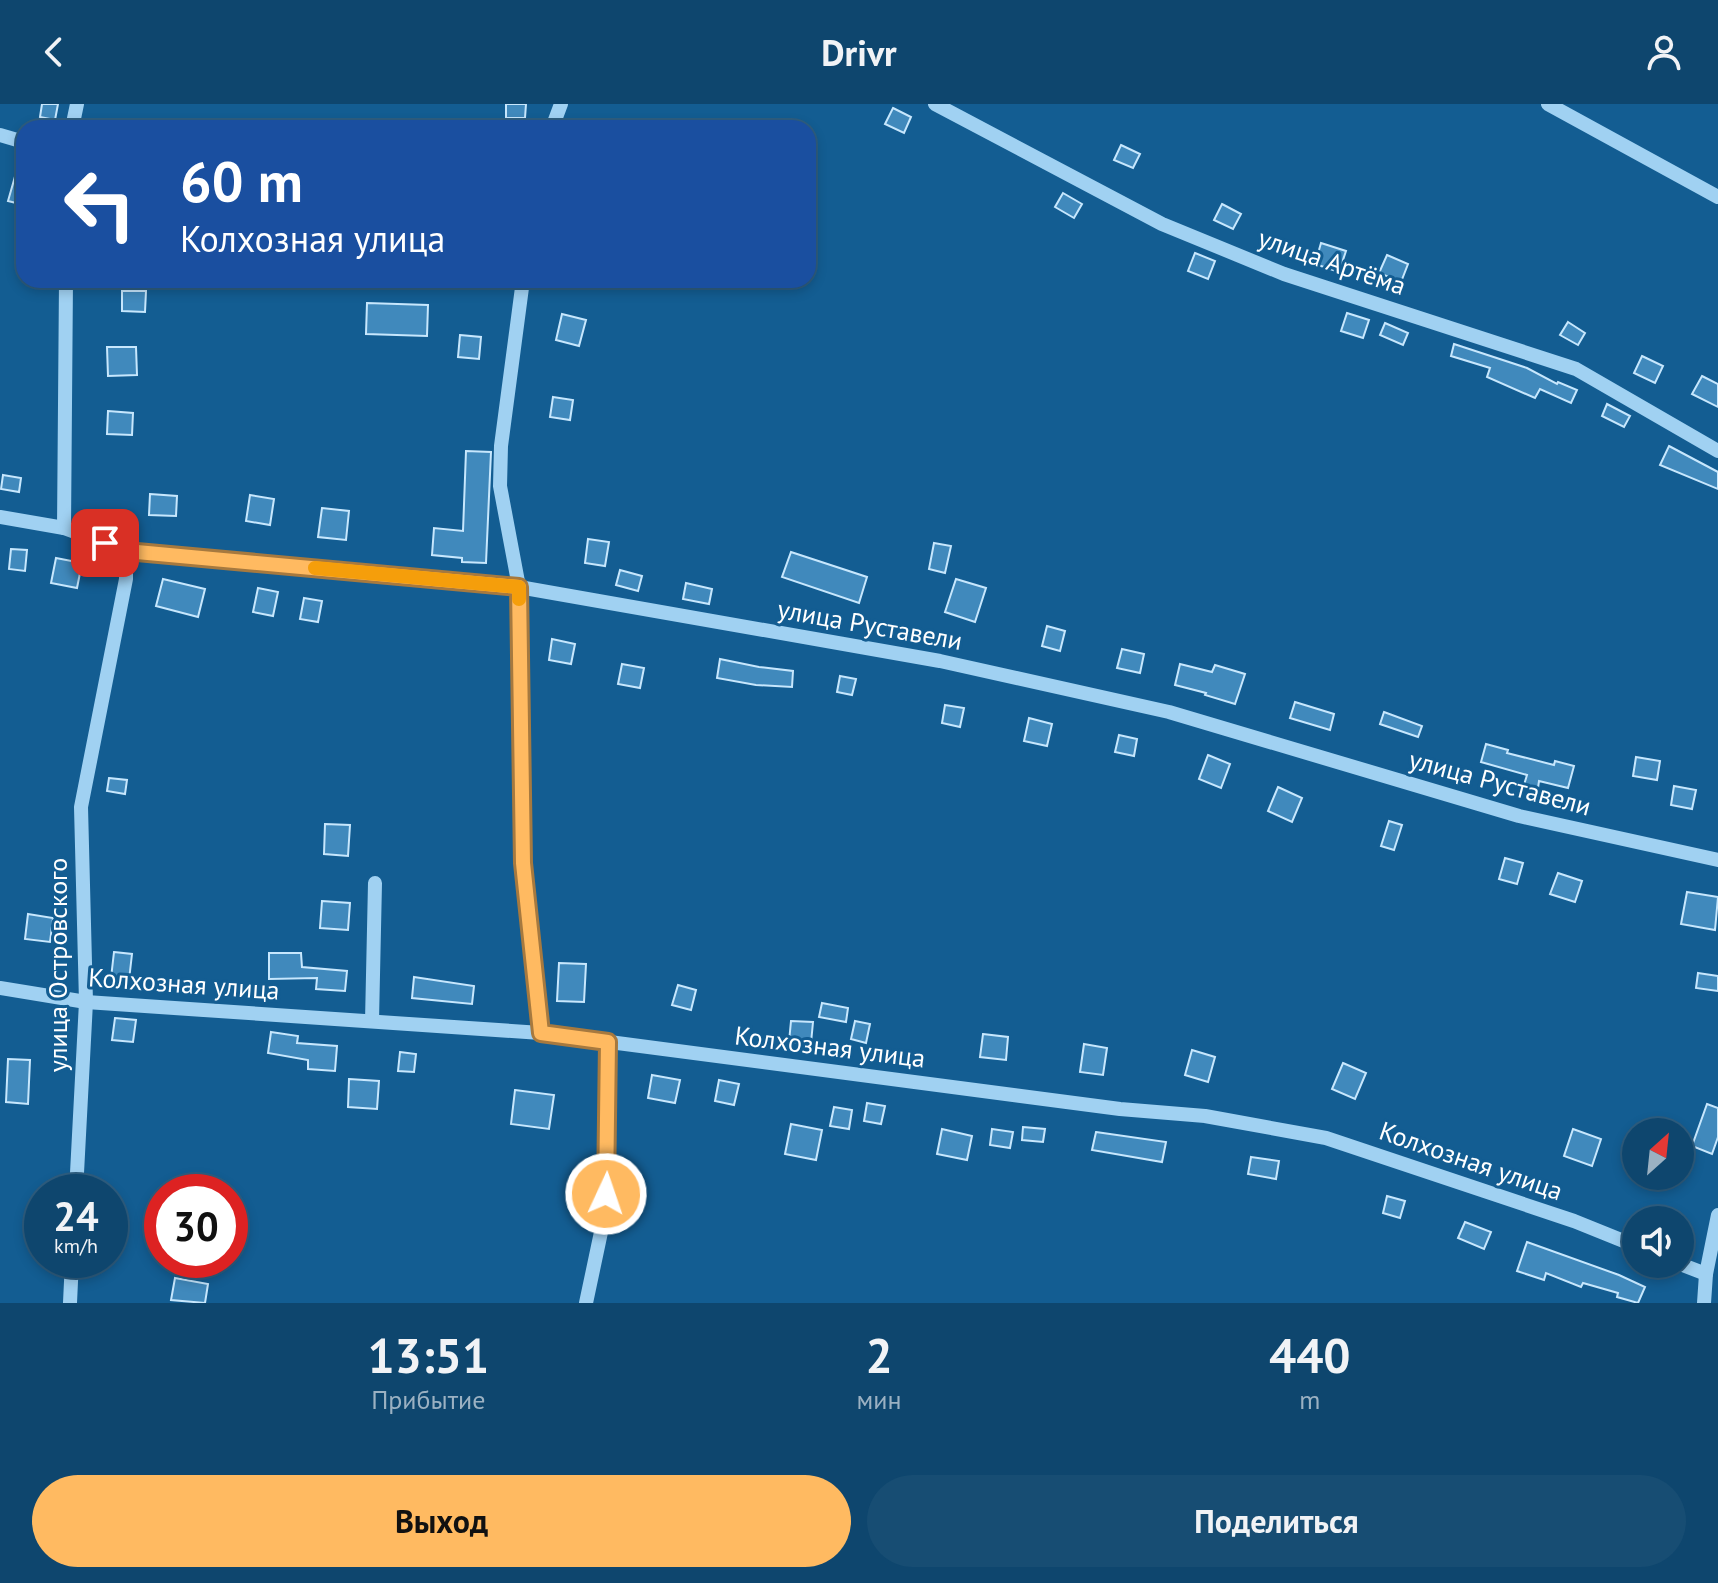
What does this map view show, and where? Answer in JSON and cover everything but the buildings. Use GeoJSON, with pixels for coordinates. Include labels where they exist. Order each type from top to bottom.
{"type":"FeatureCollection","features":[{"type":"Feature","properties":{"kind":"street","name":"улица Артёма"},"geometry":{"type":"LineString","coordinates":[[935,104],[1162,224],[1284,274],[1576,369],[1718,451]]}},
{"type":"Feature","properties":{"kind":"street"},"geometry":{"type":"LineString","coordinates":[[1548,104],[1718,197]]}},
{"type":"Feature","properties":{"kind":"street"},"geometry":{"type":"LineString","coordinates":[[64,528],[66,288]]}},
{"type":"Feature","properties":{"kind":"street"},"geometry":{"type":"LineString","coordinates":[[522,288],[501,446],[500,486],[519,587],[523,863],[541,1033]]}},
{"type":"Feature","properties":{"kind":"street","name":"улица Руставели"},"geometry":{"type":"LineString","coordinates":[[0,517],[64,528],[126,551],[519,587],[940,661],[1169,712],[1519,816],[1718,860]]}},
{"type":"Feature","properties":{"kind":"street","name":"улица Островского"},"geometry":{"type":"LineString","coordinates":[[77,1174],[86,1002],[81,807],[126,579],[126,551]]}},
{"type":"Feature","properties":{"kind":"street"},"geometry":{"type":"LineString","coordinates":[[372,1021],[375,883]]}},
{"type":"Feature","properties":{"kind":"street","name":"Колхозная улица"},"geometry":{"type":"LineString","coordinates":[[0,988],[86,1002],[541,1033],[1120,1109],[1205,1116],[1326,1138],[1574,1221],[1622,1240]]}},
{"type":"Feature","properties":{"kind":"street"},"geometry":{"type":"LineString","coordinates":[[586,1303],[604,1218],[608,1042]]}},
{"type":"Feature","properties":{"kind":"street"},"geometry":{"type":"LineString","coordinates":[[1704,1303],[1706,1274],[1718,1215]]}},
{"type":"Feature","properties":{"kind":"street"},"geometry":{"type":"LineString","coordinates":[[1694,1269],[1706,1274]]}},
{"type":"Feature","properties":{"kind":"street"},"geometry":{"type":"LineString","coordinates":[[70,1303],[71,1278]]}},
{"type":"Feature","properties":{"kind":"slow traffic"},"geometry":{"type":"LineString","coordinates":[[315,568],[519,587],[519,599]]}},
{"type":"Feature","properties":{"kind":"route"},"geometry":{"type":"LineString","coordinates":[[105,543],[126,551],[519,587],[523,863],[541,1033],[608,1042],[606,1194]]}}]}
